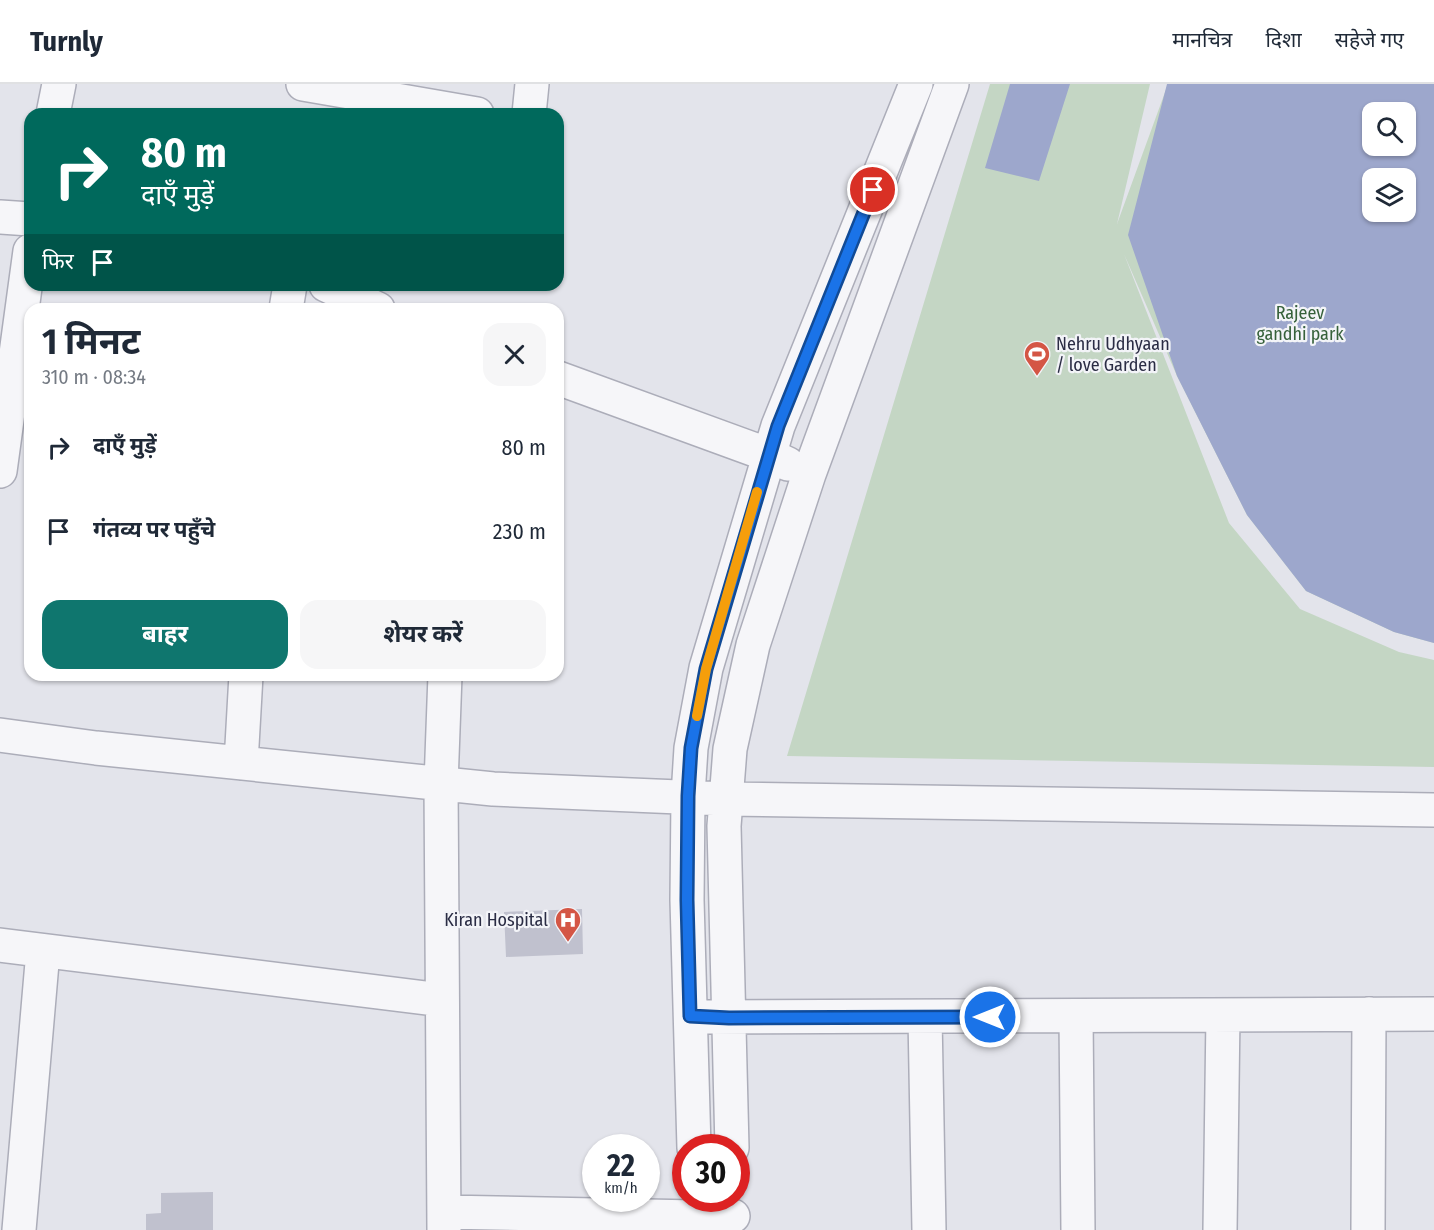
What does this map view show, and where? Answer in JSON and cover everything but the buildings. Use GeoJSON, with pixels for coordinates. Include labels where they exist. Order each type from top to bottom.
{"type":"FeatureCollection","features":[{"type":"Feature","properties":{"kind":"street"},"geometry":{"type":"LineString","coordinates":[[54,108],[59,84]]}},
{"type":"Feature","properties":{"kind":"street"},"geometry":{"type":"LineString","coordinates":[[303,84],[410,108]]}},
{"type":"Feature","properties":{"kind":"street"},"geometry":{"type":"LineString","coordinates":[[530,108],[532,84]]}},
{"type":"Feature","properties":{"kind":"street"},"geometry":{"type":"LineString","coordinates":[[694,1134],[687,900],[688,796],[691,748],[706,669],[769,454],[916,84]]}},
{"type":"Feature","properties":{"kind":"street"},"geometry":{"type":"LineString","coordinates":[[732,1134],[724,826],[730,749],[753,645],[809,474],[952,84]]}},
{"type":"Feature","properties":{"kind":"street"},"geometry":{"type":"LineString","coordinates":[[0,217],[24,219]]}},
{"type":"Feature","properties":{"kind":"street"},"geometry":{"type":"LineString","coordinates":[[0,471],[25,291]]}},
{"type":"Feature","properties":{"kind":"street"},"geometry":{"type":"LineString","coordinates":[[346,291],[380,301]]}},
{"type":"Feature","properties":{"kind":"street"},"geometry":{"type":"LineString","coordinates":[[564,380],[769,454],[809,474]]}},
{"type":"Feature","properties":{"kind":"street"},"geometry":{"type":"LineString","coordinates":[[241,763],[246,681]]}},
{"type":"Feature","properties":{"kind":"street"},"geometry":{"type":"LineString","coordinates":[[445,681],[441,784],[444,1221],[733,1215]]}},
{"type":"Feature","properties":{"kind":"street"},"geometry":{"type":"LineString","coordinates":[[0,735],[96,748],[493,789],[726,799],[1434,810]]}},
{"type":"Feature","properties":{"kind":"street"},"geometry":{"type":"LineString","coordinates":[[0,945],[442,1000]]}},
{"type":"Feature","properties":{"kind":"street"},"geometry":{"type":"LineString","coordinates":[[19,1230],[11,1187],[43,951]]}},
{"type":"Feature","properties":{"kind":"street"},"geometry":{"type":"LineString","coordinates":[[1368,1230],[1369,1014]]}},
{"type":"Feature","properties":{"kind":"street"},"geometry":{"type":"LineString","coordinates":[[690,1016],[729,1018],[1434,1014]]}},
{"type":"Feature","properties":{"kind":"street"},"geometry":{"type":"LineString","coordinates":[[1076,1016],[1078,1230]]}},
{"type":"Feature","properties":{"kind":"street"},"geometry":{"type":"LineString","coordinates":[[1220,1230],[1223,1016]]}},
{"type":"Feature","properties":{"kind":"street"},"geometry":{"type":"LineString","coordinates":[[925,1017],[929,1230]]}},
{"type":"Feature","properties":{"kind":"green space","name":"Nehru Udhyaan / love Garden"},"geometry":{"type":"Polygon","coordinates":[[[990,84],[1150,84],[1117,224],[1168,84],[1434,84],[1434,643],[1394,632],[1306,591],[1247,515],[1177,376],[1124,254],[1229,523],[1300,609],[1399,652],[1434,660],[1434,767],[787,756],[990,84]]]}},
{"type":"Feature","properties":{"kind":"water"},"geometry":{"type":"Polygon","coordinates":[[[1010,84],[1070,84],[1039,181],[985,168],[1010,84]]]}},
{"type":"Feature","properties":{"kind":"water","name":"Rajeev gandhi park"},"geometry":{"type":"Polygon","coordinates":[[[1167,84],[1434,84],[1434,643],[1394,632],[1306,591],[1247,515],[1177,376],[1128,235],[1167,84]]]}},
{"type":"Feature","properties":{"kind":"slow traffic"},"geometry":{"type":"LineString","coordinates":[[697,716],[706,669],[757,492]]}},
{"type":"Feature","properties":{"kind":"place","name":"Nehru Udhyaan / love Garden"},"geometry":{"type":"Point","coordinates":[1037,377]}},
{"type":"Feature","properties":{"kind":"place","name":"Kiran Hospital"},"geometry":{"type":"Point","coordinates":[568,943]}},
{"type":"Feature","properties":{"kind":"route"},"geometry":{"type":"LineString","coordinates":[[873,190],[778,426],[706,669],[691,748],[688,796],[687,900],[690,1016],[729,1018],[990,1017]]}}]}
